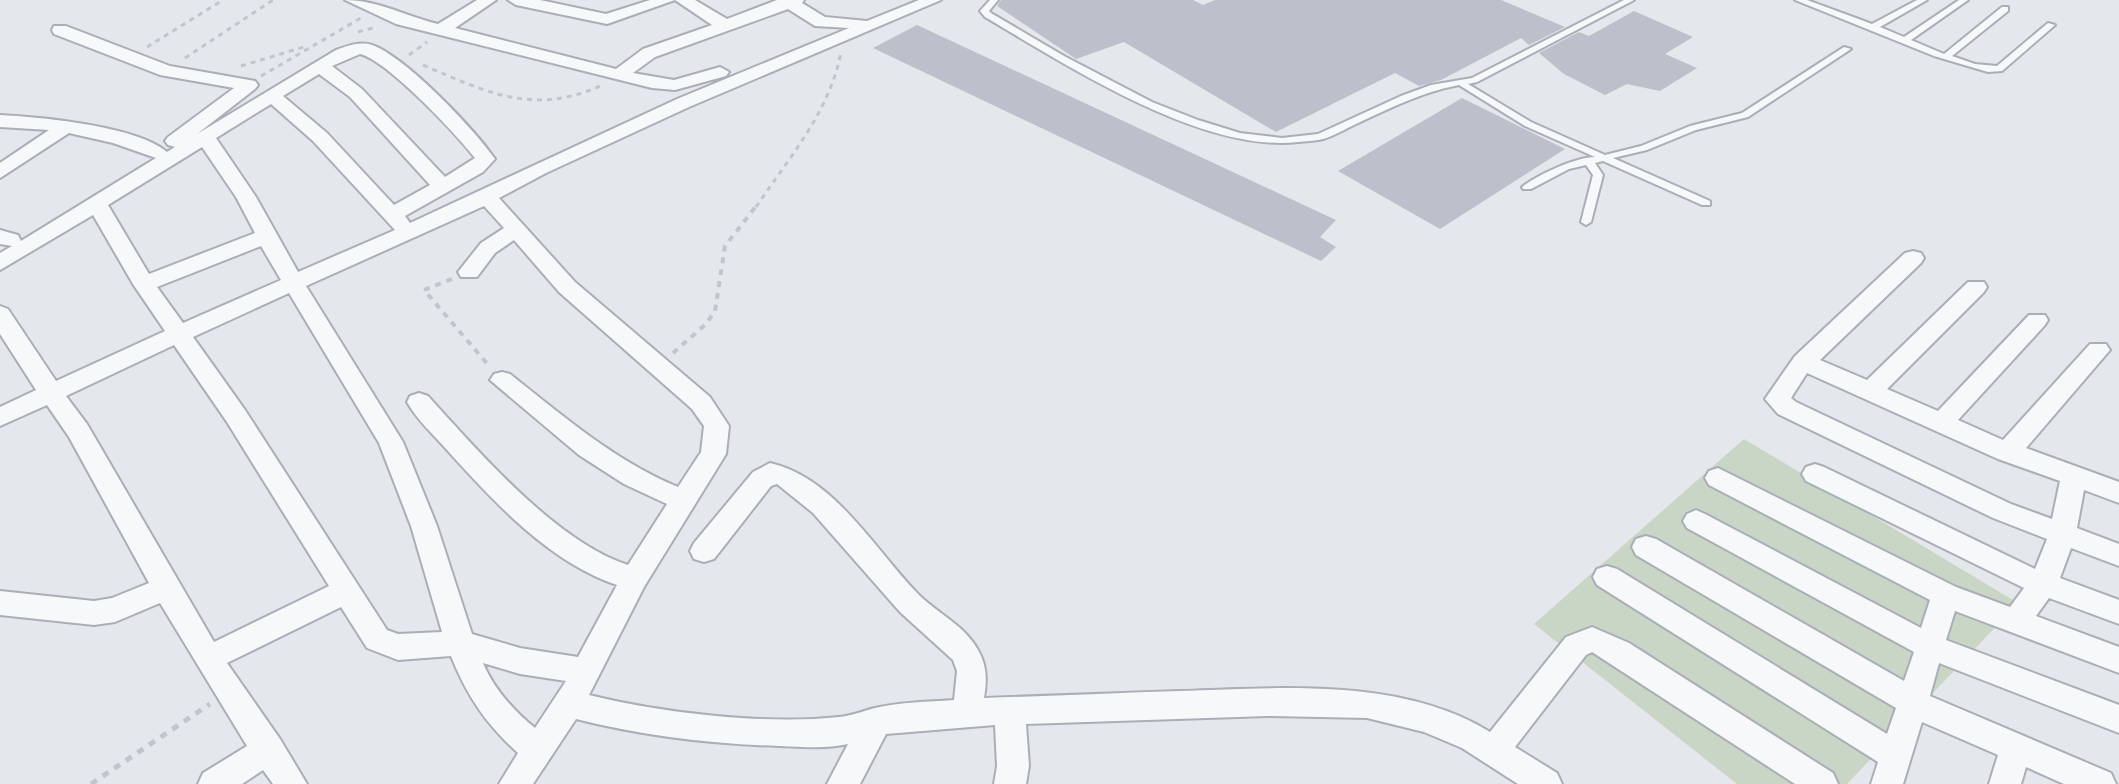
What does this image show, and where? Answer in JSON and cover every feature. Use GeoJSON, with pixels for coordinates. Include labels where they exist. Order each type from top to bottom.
{"type":"FeatureCollection","features":[{"type":"Feature","properties":{"kind":"street"},"geometry":{"type":"LineString","coordinates":[[353,0],[402,20],[652,83],[675,85],[699,80],[818,34],[833,25]]}},
{"type":"Feature","properties":{"kind":"street"},"geometry":{"type":"LineString","coordinates":[[440,30],[488,0]]}},
{"type":"Feature","properties":{"kind":"street"},"geometry":{"type":"LineString","coordinates":[[516,0],[607,19],[667,0]]}},
{"type":"Feature","properties":{"kind":"street"},"geometry":{"type":"LineString","coordinates":[[683,0],[726,26]]}},
{"type":"Feature","properties":{"kind":"street"},"geometry":{"type":"LineString","coordinates":[[0,417],[487,197],[539,169],[683,103],[933,0]]}},
{"type":"Feature","properties":{"kind":"street"},"geometry":{"type":"LineString","coordinates":[[619,75],[649,53],[790,1],[821,22],[833,25],[874,24]]}},
{"type":"Feature","properties":{"kind":"street"},"geometry":{"type":"LineString","coordinates":[[60,30],[166,71],[245,75]]}},
{"type":"Feature","properties":{"kind":"street"},"geometry":{"type":"LineString","coordinates":[[0,263],[320,66],[353,49],[373,51],[440,111],[485,159],[476,168],[392,215]]}},
{"type":"Feature","properties":{"kind":"street"},"geometry":{"type":"LineString","coordinates":[[320,66],[356,93],[443,187]]}},
{"type":"Feature","properties":{"kind":"street"},"geometry":{"type":"LineString","coordinates":[[4,242],[158,153],[245,75]]}},
{"type":"Feature","properties":{"kind":"street"},"geometry":{"type":"LineString","coordinates":[[273,97],[312,130],[408,233]]}},
{"type":"Feature","properties":{"kind":"street"},"geometry":{"type":"LineString","coordinates":[[0,121],[69,125],[124,139],[158,153]]}},
{"type":"Feature","properties":{"kind":"street"},"geometry":{"type":"LineString","coordinates":[[0,172],[69,125]]}},
{"type":"Feature","properties":{"kind":"street"},"geometry":{"type":"LineString","coordinates":[[206,138],[246,197],[404,468],[460,643],[479,688],[504,721],[536,749]]}},
{"type":"Feature","properties":{"kind":"street"},"geometry":{"type":"LineString","coordinates":[[487,197],[514,231],[567,287],[716,420],[718,436],[713,454],[634,579],[569,704],[515,784]]}},
{"type":"Feature","properties":{"kind":"street"},"geometry":{"type":"LineString","coordinates":[[97,203],[144,284],[236,416],[377,639],[398,647],[413,648],[460,643],[520,661],[587,671]]}},
{"type":"Feature","properties":{"kind":"street"},"geometry":{"type":"LineString","coordinates":[[469,272],[488,248],[514,231]]}},
{"type":"Feature","properties":{"kind":"street"},"geometry":{"type":"LineString","coordinates":[[144,284],[267,236]]}},
{"type":"Feature","properties":{"kind":"street"},"geometry":{"type":"LineString","coordinates":[[1913,258],[1803,362],[1778,395],[1782,404],[2002,511],[2119,555]]}},
{"type":"Feature","properties":{"kind":"street"},"geometry":{"type":"LineString","coordinates":[[1870,392],[1976,287]]}},
{"type":"Feature","properties":{"kind":"street"},"geometry":{"type":"LineString","coordinates":[[0,314],[18,346],[78,431],[228,691],[291,784]]}},
{"type":"Feature","properties":{"kind":"street"},"geometry":{"type":"LineString","coordinates":[[1941,423],[2037,320]]}},
{"type":"Feature","properties":{"kind":"street"},"geometry":{"type":"LineString","coordinates":[[2007,452],[2098,350]]}},
{"type":"Feature","properties":{"kind":"street"},"geometry":{"type":"LineString","coordinates":[[1803,362],[2073,478],[2116,485]]}},
{"type":"Feature","properties":{"kind":"street"},"geometry":{"type":"LineString","coordinates":[[502,380],[604,460],[650,488],[683,500]]}},
{"type":"Feature","properties":{"kind":"street"},"geometry":{"type":"LineString","coordinates":[[419,402],[476,466],[544,527],[583,556],[621,577],[634,579]]}},
{"type":"Feature","properties":{"kind":"street"},"geometry":{"type":"LineString","coordinates":[[704,551],[762,479],[770,473],[785,475],[822,506],[907,602],[966,654],[973,668],[967,712]]}},
{"type":"Feature","properties":{"kind":"street"},"geometry":{"type":"LineString","coordinates":[[1815,474],[2043,585],[2119,612]]}},
{"type":"Feature","properties":{"kind":"street"},"geometry":{"type":"LineString","coordinates":[[1718,478],[1946,595],[2119,660]]}},
{"type":"Feature","properties":{"kind":"street"},"geometry":{"type":"LineString","coordinates":[[2014,623],[2043,585],[2062,535],[2073,478]]}},
{"type":"Feature","properties":{"kind":"street"},"geometry":{"type":"LineString","coordinates":[[1696,521],[1929,646],[2119,719]]}},
{"type":"Feature","properties":{"kind":"street"},"geometry":{"type":"LineString","coordinates":[[1646,547],[1912,703],[2100,784]]}},
{"type":"Feature","properties":{"kind":"street"},"geometry":{"type":"LineString","coordinates":[[1607,577],[1892,770],[1946,595]]}},
{"type":"Feature","properties":{"kind":"street"},"geometry":{"type":"LineString","coordinates":[[0,603],[94,613],[115,610],[166,588]]}},
{"type":"Feature","properties":{"kind":"street"},"geometry":{"type":"LineString","coordinates":[[209,658],[346,591]]}},
{"type":"Feature","properties":{"kind":"street"},"geometry":{"type":"LineString","coordinates":[[1494,750],[1576,646],[1582,640],[1589,639],[1601,641],[1619,652],[1822,784]]}},
{"type":"Feature","properties":{"kind":"street"},"geometry":{"type":"LineString","coordinates":[[569,704],[618,716],[727,730],[816,733],[843,731],[877,721],[967,712],[1268,702],[1367,704],[1426,719],[1494,750],[1546,784]]}},
{"type":"Feature","properties":{"kind":"street"},"geometry":{"type":"LineString","coordinates":[[1010,712],[1013,766],[1010,784]]}},
{"type":"Feature","properties":{"kind":"street"},"geometry":{"type":"LineString","coordinates":[[843,784],[877,721]]}},
{"type":"Feature","properties":{"kind":"street"},"geometry":{"type":"LineString","coordinates":[[214,784],[269,749]]}},
{"type":"Feature","properties":{"kind":"street"},"geometry":{"type":"LineString","coordinates":[[2005,784],[2016,749]]}},
{"type":"Feature","properties":{"kind":"lane"},"geometry":{"type":"LineString","coordinates":[[994,0],[986,6],[984,11],[988,15],[1140,102],[1215,128],[1266,139],[1300,142],[1320,137],[1434,87],[1461,83],[1489,73],[1630,0]]}},
{"type":"Feature","properties":{"kind":"lane"},"geometry":{"type":"LineString","coordinates":[[1799,0],[1983,70],[1999,69],[2051,25]]}},
{"type":"Feature","properties":{"kind":"lane"},"geometry":{"type":"LineString","coordinates":[[1873,27],[1923,0]]}},
{"type":"Feature","properties":{"kind":"lane"},"geometry":{"type":"LineString","coordinates":[[1906,40],[1964,0]]}},
{"type":"Feature","properties":{"kind":"lane"},"geometry":{"type":"LineString","coordinates":[[1947,56],[2005,9]]}},
{"type":"Feature","properties":{"kind":"lane"},"geometry":{"type":"LineString","coordinates":[[1527,187],[1548,174],[1594,159],[1644,148],[1693,128],[1745,115],[1847,49]]}},
{"type":"Feature","properties":{"kind":"lane"},"geometry":{"type":"LineString","coordinates":[[1461,83],[1594,159],[1706,203]]}},
{"type":"Feature","properties":{"kind":"lane"},"geometry":{"type":"LineString","coordinates":[[1586,222],[1598,175],[1594,159]]}},
{"type":"Feature","properties":{"kind":"path"},"geometry":{"type":"LineString","coordinates":[[132,56],[223,0]]}},
{"type":"Feature","properties":{"kind":"path"},"geometry":{"type":"LineString","coordinates":[[166,71],[273,0]]}},
{"type":"Feature","properties":{"kind":"path"},"geometry":{"type":"LineString","coordinates":[[245,75],[313,44],[374,11]]}},
{"type":"Feature","properties":{"kind":"path"},"geometry":{"type":"LineString","coordinates":[[358,32],[402,20]]}},
{"type":"Feature","properties":{"kind":"path"},"geometry":{"type":"LineString","coordinates":[[440,30],[408,55],[416,62],[510,100],[574,100],[619,75]]}},
{"type":"Feature","properties":{"kind":"path"},"geometry":{"type":"LineString","coordinates":[[245,75],[313,44],[343,36]]}},
{"type":"Feature","properties":{"kind":"path"},"geometry":{"type":"LineString","coordinates":[[658,368],[706,324],[715,311],[725,246],[742,227],[815,121],[836,80],[841,49]]}},
{"type":"Feature","properties":{"kind":"path"},"geometry":{"type":"LineString","coordinates":[[469,272],[424,290],[451,325],[502,380]]}},
{"type":"Feature","properties":{"kind":"path"},"geometry":{"type":"LineString","coordinates":[[91,784],[228,691]]}},
{"type":"Feature","properties":{"kind":"green space"},"geometry":{"type":"Polygon","coordinates":[[[1744,439],[2018,603],[1847,784],[1737,784],[1534,624],[1744,439]]]}},
{"type":"Feature","properties":{"kind":"building"},"geometry":{"type":"Polygon","coordinates":[[[1001,0],[1193,0],[1203,5],[1215,0],[1501,0],[1565,27],[1529,45],[1521,38],[1441,80],[1419,86],[1395,73],[1276,132],[1124,42],[1076,59],[997,6],[1001,0]]]}},
{"type":"Feature","properties":{"kind":"building"},"geometry":{"type":"Polygon","coordinates":[[[1634,11],[1693,37],[1665,54],[1697,68],[1660,91],[1627,84],[1605,95],[1564,74],[1539,53],[1579,32],[1589,36],[1634,11]]]}},
{"type":"Feature","properties":{"kind":"building"},"geometry":{"type":"Polygon","coordinates":[[[917,25],[1336,220],[1320,237],[1336,247],[1321,261],[873,48],[917,25]]]}},
{"type":"Feature","properties":{"kind":"building"},"geometry":{"type":"Polygon","coordinates":[[[1462,98],[1565,149],[1440,229],[1338,171],[1462,98]]]}}]}
